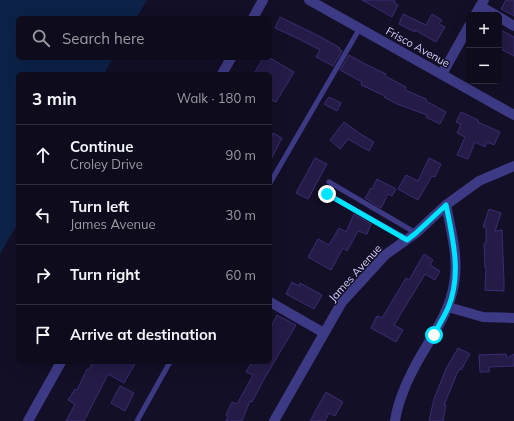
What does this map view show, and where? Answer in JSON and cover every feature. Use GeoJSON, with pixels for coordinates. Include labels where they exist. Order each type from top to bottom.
{"type":"FeatureCollection","features":[{"type":"Feature","properties":{"kind":"street"},"geometry":{"type":"LineString","coordinates":[[254,16],[264,0]]}},
{"type":"Feature","properties":{"kind":"street","name":"Frisco Avenue"},"geometry":{"type":"LineString","coordinates":[[310,0],[514,115]]}},
{"type":"Feature","properties":{"kind":"street"},"geometry":{"type":"LineString","coordinates":[[480,7],[490,12]]}},
{"type":"Feature","properties":{"kind":"street"},"geometry":{"type":"LineString","coordinates":[[502,19],[514,26]]}},
{"type":"Feature","properties":{"kind":"street"},"geometry":{"type":"LineString","coordinates":[[442,74],[466,31]]}},
{"type":"Feature","properties":{"kind":"street"},"geometry":{"type":"LineString","coordinates":[[223,72],[230,60]]}},
{"type":"Feature","properties":{"kind":"street","name":"James Avenue"},"geometry":{"type":"LineString","coordinates":[[274,421],[342,302],[385,255],[416,233],[446,205],[479,181],[514,166]]}},
{"type":"Feature","properties":{"kind":"street"},"geometry":{"type":"LineString","coordinates":[[395,421],[396,410],[412,372],[434,335],[448,307],[454,284],[456,260],[446,205]]}},
{"type":"Feature","properties":{"kind":"street"},"geometry":{"type":"LineString","coordinates":[[272,303],[324,333]]}},
{"type":"Feature","properties":{"kind":"street"},"geometry":{"type":"LineString","coordinates":[[448,307],[483,317],[514,318]]}},
{"type":"Feature","properties":{"kind":"street"},"geometry":{"type":"LineString","coordinates":[[28,421],[60,364]]}},
{"type":"Feature","properties":{"kind":"lane"},"geometry":{"type":"LineString","coordinates":[[272,180],[360,28]]}},
{"type":"Feature","properties":{"kind":"lane"},"geometry":{"type":"LineString","coordinates":[[329,182],[416,233]]}},
{"type":"Feature","properties":{"kind":"lane"},"geometry":{"type":"LineString","coordinates":[[327,194],[407,240]]}},
{"type":"Feature","properties":{"kind":"lane"},"geometry":{"type":"LineString","coordinates":[[137,421],[169,364]]}},
{"type":"Feature","properties":{"kind":"water"},"geometry":{"type":"Polygon","coordinates":[[[0,0],[147,0],[137,16],[16,16],[16,60],[112,60],[105,72],[16,72],[16,226],[0,254],[0,0]]]}},
{"type":"Feature","properties":{"kind":"building"},"geometry":{"type":"Polygon","coordinates":[[[362,0],[395,0],[394,2],[398,5],[392,17],[362,0]]]}},
{"type":"Feature","properties":{"kind":"building"},"geometry":{"type":"Polygon","coordinates":[[[506,0],[514,0],[514,16],[501,9],[506,0]]]}},
{"type":"Feature","properties":{"kind":"building"},"geometry":{"type":"Polygon","coordinates":[[[403,14],[426,25],[432,14],[442,20],[439,24],[445,27],[436,42],[415,30],[415,32],[399,24],[403,14]]]}},
{"type":"Feature","properties":{"kind":"building"},"geometry":{"type":"Polygon","coordinates":[[[280,17],[340,48],[339,50],[342,51],[333,66],[316,57],[320,50],[275,28],[280,17]]]}},
{"type":"Feature","properties":{"kind":"building"},"geometry":{"type":"Polygon","coordinates":[[[502,31],[514,37],[514,56],[502,50],[502,31]]]}},
{"type":"Feature","properties":{"kind":"building"},"geometry":{"type":"Polygon","coordinates":[[[349,55],[386,74],[385,76],[406,87],[405,90],[426,99],[426,101],[446,112],[440,124],[426,117],[427,115],[397,104],[384,97],[385,96],[361,85],[362,82],[340,70],[349,55]]]}},
{"type":"Feature","properties":{"kind":"building"},"geometry":{"type":"Polygon","coordinates":[[[272,59],[294,72],[276,102],[272,100],[272,72],[255,72],[262,60],[272,59]]]}},
{"type":"Feature","properties":{"kind":"building"},"geometry":{"type":"Polygon","coordinates":[[[329,97],[341,103],[337,111],[324,104],[329,97]]]}},
{"type":"Feature","properties":{"kind":"building"},"geometry":{"type":"Polygon","coordinates":[[[461,112],[500,132],[494,145],[487,142],[485,147],[475,142],[468,159],[457,155],[465,137],[457,133],[461,124],[456,122],[461,112]]]}},
{"type":"Feature","properties":{"kind":"building"},"geometry":{"type":"Polygon","coordinates":[[[344,122],[374,142],[369,151],[348,139],[340,149],[330,140],[344,122]]]}},
{"type":"Feature","properties":{"kind":"building"},"geometry":{"type":"Polygon","coordinates":[[[273,133],[282,138],[272,157],[273,133]]]}},
{"type":"Feature","properties":{"kind":"building"},"geometry":{"type":"Polygon","coordinates":[[[315,158],[327,164],[308,199],[296,193],[315,158]]]}},
{"type":"Feature","properties":{"kind":"building"},"geometry":{"type":"Polygon","coordinates":[[[429,158],[441,164],[435,177],[432,176],[418,200],[398,189],[406,175],[418,181],[429,158]]]}},
{"type":"Feature","properties":{"kind":"building"},"geometry":{"type":"Polygon","coordinates":[[[377,179],[396,189],[392,196],[388,194],[381,208],[365,198],[377,179]]]}},
{"type":"Feature","properties":{"kind":"building"},"geometry":{"type":"Polygon","coordinates":[[[489,209],[501,213],[495,231],[502,230],[504,291],[485,290],[486,267],[485,268],[484,244],[486,243],[486,227],[483,227],[489,209]]]}},
{"type":"Feature","properties":{"kind":"building"},"geometry":{"type":"Polygon","coordinates":[[[354,214],[371,224],[367,234],[358,231],[347,251],[343,248],[331,270],[308,257],[318,239],[329,245],[339,228],[346,232],[354,214]]]}},
{"type":"Feature","properties":{"kind":"building"},"geometry":{"type":"Polygon","coordinates":[[[424,254],[433,260],[430,265],[440,271],[435,280],[425,274],[394,325],[403,330],[396,342],[371,328],[377,316],[382,318],[406,278],[409,280],[424,254]]]}},
{"type":"Feature","properties":{"kind":"building"},"geometry":{"type":"Polygon","coordinates":[[[292,282],[299,286],[300,283],[322,295],[314,309],[286,294],[292,282]]]}},
{"type":"Feature","properties":{"kind":"building"},"geometry":{"type":"Polygon","coordinates":[[[277,315],[296,325],[252,402],[250,401],[242,421],[226,421],[228,416],[226,415],[232,402],[237,404],[253,375],[246,372],[251,364],[272,364],[272,325],[277,315]]]}},
{"type":"Feature","properties":{"kind":"building"},"geometry":{"type":"Polygon","coordinates":[[[458,348],[470,354],[461,370],[459,369],[444,405],[446,405],[443,421],[429,421],[434,399],[446,369],[458,348]]]}},
{"type":"Feature","properties":{"kind":"building"},"geometry":{"type":"Polygon","coordinates":[[[506,354],[507,358],[514,354],[514,366],[489,367],[489,372],[480,372],[479,355],[506,354]]]}},
{"type":"Feature","properties":{"kind":"building"},"geometry":{"type":"Polygon","coordinates":[[[92,364],[135,364],[124,383],[108,374],[84,421],[66,421],[75,404],[68,400],[75,389],[77,390],[87,369],[89,370],[92,364]]]}},
{"type":"Feature","properties":{"kind":"building"},"geometry":{"type":"Polygon","coordinates":[[[120,386],[134,393],[125,411],[111,403],[120,386]]]}},
{"type":"Feature","properties":{"kind":"building"},"geometry":{"type":"Polygon","coordinates":[[[326,392],[343,402],[335,416],[329,413],[325,421],[310,421],[326,392]]]}},
{"type":"Feature","properties":{"kind":"route"},"geometry":{"type":"LineString","coordinates":[[327,194],[407,240],[446,205],[456,260],[454,284],[448,307],[434,335]]}}]}
